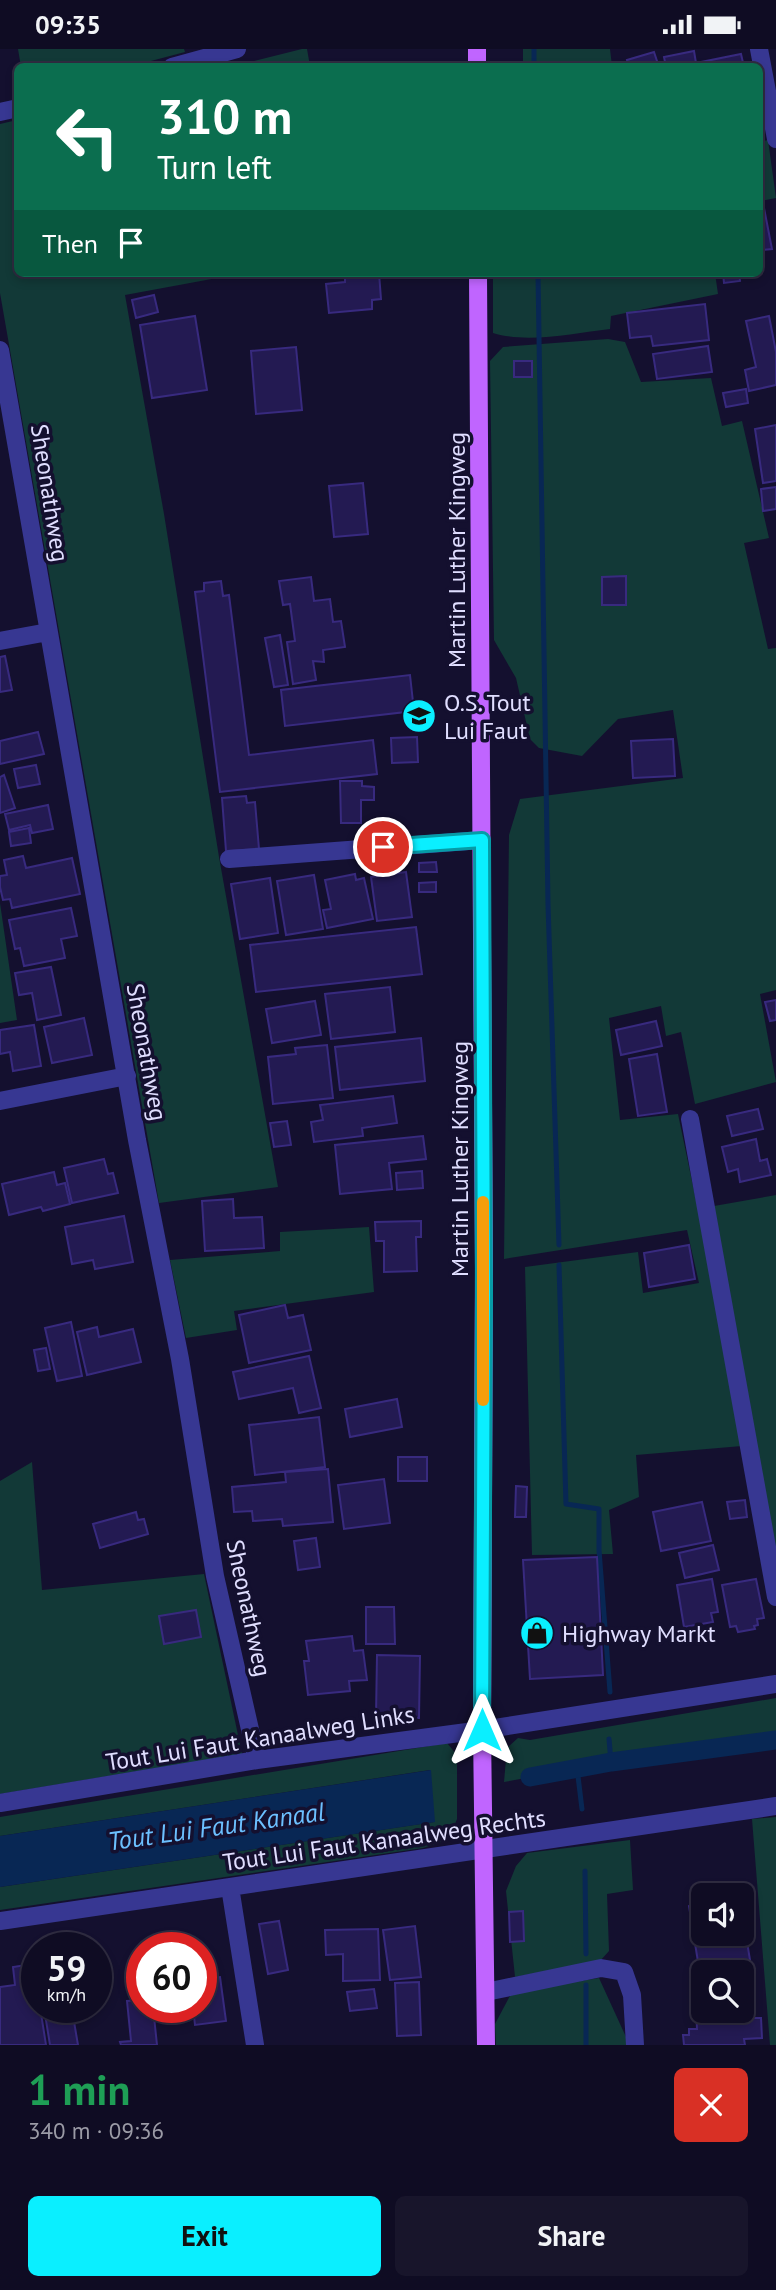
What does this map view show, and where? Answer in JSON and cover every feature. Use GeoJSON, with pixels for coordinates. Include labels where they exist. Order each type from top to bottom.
{"type":"FeatureCollection","features":[{"type":"Feature","properties":{"kind":"main road","name":"Martin Luther Kingweg"},"geometry":{"type":"LineString","coordinates":[[478,277],[484,1296],[482,1730],[486,2045]]}},
{"type":"Feature","properties":{"kind":"street"},"geometry":{"type":"LineString","coordinates":[[186,63],[237,49]]}},
{"type":"Feature","properties":{"kind":"street"},"geometry":{"type":"LineString","coordinates":[[763,70],[776,139]]}},
{"type":"Feature","properties":{"kind":"street","name":"Sheonathweg"},"geometry":{"type":"LineString","coordinates":[[0,350],[136,1140],[180,1359],[215,1576],[257,1760]]}},
{"type":"Feature","properties":{"kind":"street"},"geometry":{"type":"LineString","coordinates":[[0,641],[48,632]]}},
{"type":"Feature","properties":{"kind":"street"},"geometry":{"type":"LineString","coordinates":[[229,859],[482,840]]}},
{"type":"Feature","properties":{"kind":"street"},"geometry":{"type":"LineString","coordinates":[[0,1101],[127,1076]]}},
{"type":"Feature","properties":{"kind":"street"},"geometry":{"type":"LineString","coordinates":[[690,1119],[776,1597]]}},
{"type":"Feature","properties":{"kind":"street","name":"Tout Lui Faut Kanaalweg Links"},"geometry":{"type":"LineString","coordinates":[[0,1803],[257,1760],[482,1730],[776,1684]]}},
{"type":"Feature","properties":{"kind":"street","name":"Tout Lui Faut Kanaalweg Rechts"},"geometry":{"type":"LineString","coordinates":[[0,1921],[776,1807]]}},
{"type":"Feature","properties":{"kind":"street"},"geometry":{"type":"LineString","coordinates":[[230,1887],[255,2045]]}},
{"type":"Feature","properties":{"kind":"street"},"geometry":{"type":"LineString","coordinates":[[486,1992],[601,1968],[624,1972],[632,1995],[635,2045]]}},
{"type":"Feature","properties":{"kind":"green space"},"geometry":{"type":"Polygon","coordinates":[[[18,49],[184,49],[185,52],[143,63],[20,63],[18,49]]]}},
{"type":"Feature","properties":{"kind":"green space"},"geometry":{"type":"Polygon","coordinates":[[[307,49],[309,63],[246,63],[307,49]]]}},
{"type":"Feature","properties":{"kind":"green space"},"geometry":{"type":"Polygon","coordinates":[[[523,49],[610,49],[612,63],[523,63],[523,49]]]}},
{"type":"Feature","properties":{"kind":"green space"},"geometry":{"type":"Polygon","coordinates":[[[14,121],[14,277],[217,277],[125,295],[164,514],[219,857],[278,1187],[159,1203],[0,293],[0,124],[14,121]]]}},
{"type":"Feature","properties":{"kind":"green space"},"geometry":{"type":"Polygon","coordinates":[[[768,140],[776,198],[763,200],[763,141],[768,140]]]}},
{"type":"Feature","properties":{"kind":"green space"},"geometry":{"type":"Polygon","coordinates":[[[493,277],[716,277],[718,294],[611,316],[610,329],[551,337],[521,338],[493,333],[493,277]]]}},
{"type":"Feature","properties":{"kind":"green space"},"geometry":{"type":"Polygon","coordinates":[[[608,339],[625,342],[641,382],[711,378],[722,426],[742,421],[769,538],[744,543],[768,649],[776,648],[776,990],[760,994],[776,1082],[695,1104],[681,1032],[666,1036],[661,1006],[609,1018],[620,1120],[678,1114],[713,1282],[742,1446],[636,1455],[639,1497],[609,1510],[613,1554],[532,1555],[525,1267],[638,1252],[643,1293],[699,1283],[687,1230],[504,1259],[509,835],[520,799],[683,778],[673,710],[618,719],[582,756],[539,748],[530,739],[516,678],[494,640],[490,361],[503,347],[608,339]]]}},
{"type":"Feature","properties":{"kind":"green space"},"geometry":{"type":"Polygon","coordinates":[[[0,903],[17,1020],[0,1023],[0,903]]]}},
{"type":"Feature","properties":{"kind":"green space"},"geometry":{"type":"Polygon","coordinates":[[[776,1195],[776,1556],[714,1206],[776,1195]]]}},
{"type":"Feature","properties":{"kind":"green space"},"geometry":{"type":"Polygon","coordinates":[[[369,1227],[374,1292],[234,1311],[237,1330],[186,1338],[170,1260],[280,1251],[280,1232],[369,1227]]]}},
{"type":"Feature","properties":{"kind":"green space"},"geometry":{"type":"Polygon","coordinates":[[[32,1462],[42,1590],[204,1574],[242,1754],[0,1794],[0,1481],[32,1462]]]}},
{"type":"Feature","properties":{"kind":"green space"},"geometry":{"type":"Polygon","coordinates":[[[776,1698],[776,1740],[611,1762],[504,1782],[507,1748],[518,1738],[530,1740],[776,1698]]]}},
{"type":"Feature","properties":{"kind":"green space"},"geometry":{"type":"Polygon","coordinates":[[[447,1743],[457,1755],[457,1819],[451,1834],[441,1842],[423,1848],[0,1910],[0,1887],[434,1822],[430,1770],[0,1836],[0,1817],[447,1743]]]}},
{"type":"Feature","properties":{"kind":"green space"},"geometry":{"type":"Polygon","coordinates":[[[776,1817],[776,2045],[770,2045],[752,1819],[776,1817]]]}},
{"type":"Feature","properties":{"kind":"green space"},"geometry":{"type":"Polygon","coordinates":[[[630,1840],[633,1890],[607,1894],[609,1951],[600,1961],[515,1977],[506,1891],[516,1866],[527,1853],[630,1840]]]}},
{"type":"Feature","properties":{"kind":"green space"},"geometry":{"type":"Polygon","coordinates":[[[599,1978],[626,2037],[627,2045],[496,2045],[495,2024],[512,1992],[599,1978]]]}},
{"type":"Feature","properties":{"kind":"water"},"geometry":{"type":"Polygon","coordinates":[[[431,1770],[435,1822],[0,1887],[0,1836],[431,1770]]]}},
{"type":"Feature","properties":{"kind":"building"},"geometry":{"type":"Polygon","coordinates":[[[694,51],[696,63],[665,63],[664,57],[694,51]]]}},
{"type":"Feature","properties":{"kind":"building"},"geometry":{"type":"Polygon","coordinates":[[[654,52],[658,63],[628,63],[627,60],[654,52]]]}},
{"type":"Feature","properties":{"kind":"building"},"geometry":{"type":"Polygon","coordinates":[[[741,54],[743,63],[696,63],[741,54]]]}},
{"type":"Feature","properties":{"kind":"building"},"geometry":{"type":"Polygon","coordinates":[[[764,208],[772,249],[763,250],[764,208]]]}},
{"type":"Feature","properties":{"kind":"building"},"geometry":{"type":"Polygon","coordinates":[[[345,277],[379,277],[381,299],[372,300],[372,309],[329,313],[326,284],[345,282],[345,277]]]}},
{"type":"Feature","properties":{"kind":"building"},"geometry":{"type":"Polygon","coordinates":[[[723,277],[740,277],[740,281],[724,283],[723,277]]]}},
{"type":"Feature","properties":{"kind":"building"},"geometry":{"type":"Polygon","coordinates":[[[154,295],[158,312],[136,318],[132,300],[154,295]]]}},
{"type":"Feature","properties":{"kind":"building"},"geometry":{"type":"Polygon","coordinates":[[[705,304],[709,340],[653,346],[651,336],[630,338],[627,313],[705,304]]]}},
{"type":"Feature","properties":{"kind":"building"},"geometry":{"type":"Polygon","coordinates":[[[195,316],[207,390],[152,398],[140,325],[195,316]]]}},
{"type":"Feature","properties":{"kind":"building"},"geometry":{"type":"Polygon","coordinates":[[[769,316],[776,352],[776,385],[749,391],[745,370],[756,367],[746,321],[769,316]]]}},
{"type":"Feature","properties":{"kind":"building"},"geometry":{"type":"Polygon","coordinates":[[[708,346],[712,372],[657,379],[653,354],[708,346]]]}},
{"type":"Feature","properties":{"kind":"building"},"geometry":{"type":"Polygon","coordinates":[[[296,347],[302,410],[256,414],[251,351],[296,347]]]}},
{"type":"Feature","properties":{"kind":"building"},"geometry":{"type":"Polygon","coordinates":[[[514,361],[532,361],[532,377],[514,377],[514,361]]]}},
{"type":"Feature","properties":{"kind":"building"},"geometry":{"type":"Polygon","coordinates":[[[746,389],[748,403],[726,407],[723,393],[746,389]]]}},
{"type":"Feature","properties":{"kind":"building"},"geometry":{"type":"Polygon","coordinates":[[[776,425],[776,481],[763,483],[755,429],[776,425]]]}},
{"type":"Feature","properties":{"kind":"building"},"geometry":{"type":"Polygon","coordinates":[[[363,483],[368,534],[334,537],[329,486],[363,483]]]}},
{"type":"Feature","properties":{"kind":"building"},"geometry":{"type":"Polygon","coordinates":[[[776,487],[776,509],[763,511],[761,489],[776,487]]]}},
{"type":"Feature","properties":{"kind":"building"},"geometry":{"type":"Polygon","coordinates":[[[626,576],[626,605],[602,605],[602,577],[626,576]]]}},
{"type":"Feature","properties":{"kind":"building"},"geometry":{"type":"Polygon","coordinates":[[[311,577],[314,601],[330,599],[333,622],[341,621],[345,647],[323,650],[324,662],[313,661],[316,680],[293,684],[287,642],[295,641],[290,604],[283,605],[279,581],[311,577]]]}},
{"type":"Feature","properties":{"kind":"building"},"geometry":{"type":"Polygon","coordinates":[[[221,581],[223,596],[229,595],[249,755],[373,740],[377,774],[220,792],[195,592],[204,591],[204,583],[221,581]]]}},
{"type":"Feature","properties":{"kind":"building"},"geometry":{"type":"Polygon","coordinates":[[[280,635],[288,685],[274,687],[265,638],[280,635]]]}},
{"type":"Feature","properties":{"kind":"building"},"geometry":{"type":"Polygon","coordinates":[[[5,656],[12,690],[0,692],[0,657],[5,656]]]}},
{"type":"Feature","properties":{"kind":"building"},"geometry":{"type":"Polygon","coordinates":[[[410,675],[414,711],[285,726],[281,690],[410,675]]]}},
{"type":"Feature","properties":{"kind":"building"},"geometry":{"type":"Polygon","coordinates":[[[38,732],[44,754],[0,764],[0,741],[38,732]]]}},
{"type":"Feature","properties":{"kind":"building"},"geometry":{"type":"Polygon","coordinates":[[[417,737],[418,762],[392,763],[391,738],[417,737]]]}},
{"type":"Feature","properties":{"kind":"building"},"geometry":{"type":"Polygon","coordinates":[[[673,739],[675,776],[633,778],[631,741],[673,739]]]}},
{"type":"Feature","properties":{"kind":"building"},"geometry":{"type":"Polygon","coordinates":[[[36,765],[40,784],[18,788],[14,769],[36,765]]]}},
{"type":"Feature","properties":{"kind":"building"},"geometry":{"type":"Polygon","coordinates":[[[4,775],[15,808],[0,813],[0,777],[4,775]]]}},
{"type":"Feature","properties":{"kind":"building"},"geometry":{"type":"Polygon","coordinates":[[[340,781],[362,781],[362,786],[374,787],[374,800],[361,800],[361,823],[341,823],[340,781]]]}},
{"type":"Feature","properties":{"kind":"building"},"geometry":{"type":"Polygon","coordinates":[[[246,796],[247,803],[255,802],[259,849],[226,851],[222,798],[246,796]]]}},
{"type":"Feature","properties":{"kind":"building"},"geometry":{"type":"Polygon","coordinates":[[[48,805],[53,829],[32,833],[30,825],[9,830],[5,814],[48,805]]]}},
{"type":"Feature","properties":{"kind":"building"},"geometry":{"type":"Polygon","coordinates":[[[29,828],[31,843],[11,846],[9,832],[29,828]]]}},
{"type":"Feature","properties":{"kind":"building"},"geometry":{"type":"Polygon","coordinates":[[[23,856],[26,868],[72,858],[80,894],[12,908],[10,899],[3,900],[0,876],[7,875],[4,860],[23,856]]]}},
{"type":"Feature","properties":{"kind":"building"},"geometry":{"type":"Polygon","coordinates":[[[436,862],[437,872],[419,872],[419,863],[436,862]]]}},
{"type":"Feature","properties":{"kind":"building"},"geometry":{"type":"Polygon","coordinates":[[[406,872],[412,917],[377,921],[371,877],[406,872]]]}},
{"type":"Feature","properties":{"kind":"building"},"geometry":{"type":"Polygon","coordinates":[[[355,874],[356,880],[364,878],[373,919],[327,928],[323,910],[331,909],[325,880],[355,874]]]}},
{"type":"Feature","properties":{"kind":"building"},"geometry":{"type":"Polygon","coordinates":[[[314,875],[323,929],[286,935],[277,881],[314,875]]]}},
{"type":"Feature","properties":{"kind":"building"},"geometry":{"type":"Polygon","coordinates":[[[270,878],[278,933],[240,939],[231,884],[270,878]]]}},
{"type":"Feature","properties":{"kind":"building"},"geometry":{"type":"Polygon","coordinates":[[[436,882],[436,892],[419,892],[419,883],[436,882]]]}},
{"type":"Feature","properties":{"kind":"building"},"geometry":{"type":"Polygon","coordinates":[[[71,908],[77,936],[61,939],[65,958],[24,966],[20,948],[15,949],[9,920],[71,908]]]}},
{"type":"Feature","properties":{"kind":"building"},"geometry":{"type":"Polygon","coordinates":[[[416,927],[422,974],[256,992],[250,945],[416,927]]]}},
{"type":"Feature","properties":{"kind":"building"},"geometry":{"type":"Polygon","coordinates":[[[51,967],[61,1015],[37,1020],[32,993],[19,995],[15,973],[51,967]]]}},
{"type":"Feature","properties":{"kind":"building"},"geometry":{"type":"Polygon","coordinates":[[[390,987],[395,1032],[331,1039],[325,994],[390,987]]]}},
{"type":"Feature","properties":{"kind":"building"},"geometry":{"type":"Polygon","coordinates":[[[776,1000],[776,1020],[770,1021],[765,1002],[776,1000]]]}},
{"type":"Feature","properties":{"kind":"building"},"geometry":{"type":"Polygon","coordinates":[[[315,1001],[321,1035],[272,1043],[266,1009],[315,1001]]]}},
{"type":"Feature","properties":{"kind":"building"},"geometry":{"type":"Polygon","coordinates":[[[84,1018],[92,1055],[52,1063],[44,1027],[84,1018]]]}},
{"type":"Feature","properties":{"kind":"building"},"geometry":{"type":"Polygon","coordinates":[[[656,1021],[662,1046],[621,1055],[616,1030],[656,1021]]]}},
{"type":"Feature","properties":{"kind":"building"},"geometry":{"type":"Polygon","coordinates":[[[34,1025],[41,1066],[13,1071],[10,1052],[0,1054],[0,1030],[34,1025]]]}},
{"type":"Feature","properties":{"kind":"building"},"geometry":{"type":"Polygon","coordinates":[[[421,1038],[425,1081],[340,1090],[335,1047],[421,1038]]]}},
{"type":"Feature","properties":{"kind":"building"},"geometry":{"type":"Polygon","coordinates":[[[327,1045],[333,1098],[273,1104],[268,1057],[296,1054],[295,1048],[327,1045]]]}},
{"type":"Feature","properties":{"kind":"building"},"geometry":{"type":"Polygon","coordinates":[[[657,1054],[667,1112],[638,1116],[629,1059],[657,1054]]]}},
{"type":"Feature","properties":{"kind":"building"},"geometry":{"type":"Polygon","coordinates":[[[393,1096],[397,1123],[362,1128],[363,1136],[314,1142],[311,1122],[323,1120],[320,1105],[393,1096]]]}},
{"type":"Feature","properties":{"kind":"building"},"geometry":{"type":"Polygon","coordinates":[[[758,1109],[763,1129],[732,1136],[727,1116],[758,1109]]]}},
{"type":"Feature","properties":{"kind":"building"},"geometry":{"type":"Polygon","coordinates":[[[287,1121],[291,1145],[274,1147],[270,1123],[287,1121]]]}},
{"type":"Feature","properties":{"kind":"building"},"geometry":{"type":"Polygon","coordinates":[[[423,1136],[426,1159],[389,1163],[392,1189],[340,1194],[335,1145],[423,1136]]]}},
{"type":"Feature","properties":{"kind":"building"},"geometry":{"type":"Polygon","coordinates":[[[756,1139],[760,1161],[767,1159],[771,1175],[740,1182],[738,1169],[728,1172],[722,1147],[756,1139]]]}},
{"type":"Feature","properties":{"kind":"building"},"geometry":{"type":"Polygon","coordinates":[[[104,1159],[108,1174],[113,1173],[118,1193],[72,1203],[64,1168],[104,1159]]]}},
{"type":"Feature","properties":{"kind":"building"},"geometry":{"type":"Polygon","coordinates":[[[422,1171],[423,1188],[397,1190],[396,1173],[422,1171]]]}},
{"type":"Feature","properties":{"kind":"building"},"geometry":{"type":"Polygon","coordinates":[[[54,1172],[57,1185],[65,1183],[70,1204],[43,1211],[41,1207],[9,1215],[2,1184],[54,1172]]]}},
{"type":"Feature","properties":{"kind":"building"},"geometry":{"type":"Polygon","coordinates":[[[233,1199],[234,1218],[262,1217],[264,1248],[205,1251],[202,1201],[233,1199]]]}},
{"type":"Feature","properties":{"kind":"building"},"geometry":{"type":"Polygon","coordinates":[[[124,1216],[133,1262],[95,1269],[93,1260],[72,1264],[65,1227],[124,1216]]]}},
{"type":"Feature","properties":{"kind":"building"},"geometry":{"type":"Polygon","coordinates":[[[421,1221],[421,1237],[416,1237],[417,1271],[384,1272],[384,1241],[376,1241],[375,1222],[421,1221]]]}},
{"type":"Feature","properties":{"kind":"building"},"geometry":{"type":"Polygon","coordinates":[[[689,1245],[695,1279],[649,1287],[644,1253],[689,1245]]]}},
{"type":"Feature","properties":{"kind":"building"},"geometry":{"type":"Polygon","coordinates":[[[285,1305],[288,1318],[303,1315],[311,1350],[249,1363],[239,1315],[285,1305]]]}},
{"type":"Feature","properties":{"kind":"building"},"geometry":{"type":"Polygon","coordinates":[[[71,1322],[82,1376],[57,1381],[45,1328],[71,1322]]]}},
{"type":"Feature","properties":{"kind":"building"},"geometry":{"type":"Polygon","coordinates":[[[97,1327],[99,1337],[133,1329],[141,1362],[87,1375],[77,1332],[97,1327]]]}},
{"type":"Feature","properties":{"kind":"building"},"geometry":{"type":"Polygon","coordinates":[[[46,1348],[50,1369],[38,1371],[34,1350],[46,1348]]]}},
{"type":"Feature","properties":{"kind":"building"},"geometry":{"type":"Polygon","coordinates":[[[309,1356],[321,1408],[299,1413],[293,1388],[239,1399],[233,1372],[309,1356]]]}},
{"type":"Feature","properties":{"kind":"building"},"geometry":{"type":"Polygon","coordinates":[[[397,1399],[402,1427],[350,1437],[345,1409],[397,1399]]]}},
{"type":"Feature","properties":{"kind":"building"},"geometry":{"type":"Polygon","coordinates":[[[319,1417],[325,1467],[255,1475],[249,1425],[319,1417]]]}},
{"type":"Feature","properties":{"kind":"building"},"geometry":{"type":"Polygon","coordinates":[[[398,1457],[427,1457],[427,1481],[398,1481],[398,1457]]]}},
{"type":"Feature","properties":{"kind":"building"},"geometry":{"type":"Polygon","coordinates":[[[328,1469],[333,1522],[283,1526],[282,1519],[253,1521],[252,1511],[234,1512],[232,1487],[286,1482],[285,1472],[328,1469]]]}},
{"type":"Feature","properties":{"kind":"building"},"geometry":{"type":"Polygon","coordinates":[[[384,1479],[390,1523],[344,1529],[338,1485],[384,1479]]]}},
{"type":"Feature","properties":{"kind":"building"},"geometry":{"type":"Polygon","coordinates":[[[516,1486],[527,1487],[526,1517],[515,1517],[516,1486]]]}},
{"type":"Feature","properties":{"kind":"building"},"geometry":{"type":"Polygon","coordinates":[[[745,1500],[747,1517],[730,1519],[727,1502],[745,1500]]]}},
{"type":"Feature","properties":{"kind":"building"},"geometry":{"type":"Polygon","coordinates":[[[702,1502],[711,1541],[661,1551],[653,1512],[702,1502]]]}},
{"type":"Feature","properties":{"kind":"building"},"geometry":{"type":"Polygon","coordinates":[[[136,1512],[138,1520],[144,1519],[148,1534],[100,1548],[93,1524],[136,1512]]]}},
{"type":"Feature","properties":{"kind":"building"},"geometry":{"type":"Polygon","coordinates":[[[316,1538],[320,1567],[298,1570],[294,1541],[316,1538]]]}},
{"type":"Feature","properties":{"kind":"building"},"geometry":{"type":"Polygon","coordinates":[[[713,1545],[719,1570],[685,1578],[679,1553],[713,1545]]]}},
{"type":"Feature","properties":{"kind":"building"},"geometry":{"type":"Polygon","coordinates":[[[597,1557],[603,1675],[530,1679],[523,1560],[597,1557]]]}},
{"type":"Feature","properties":{"kind":"building"},"geometry":{"type":"Polygon","coordinates":[[[712,1579],[718,1612],[711,1613],[713,1622],[684,1627],[677,1585],[712,1579]]]}},
{"type":"Feature","properties":{"kind":"building"},"geometry":{"type":"Polygon","coordinates":[[[756,1579],[764,1618],[757,1619],[758,1625],[754,1626],[755,1629],[738,1632],[736,1626],[730,1627],[722,1585],[756,1579]]]}},
{"type":"Feature","properties":{"kind":"building"},"geometry":{"type":"Polygon","coordinates":[[[366,1607],[394,1607],[395,1644],[366,1644],[366,1607]]]}},
{"type":"Feature","properties":{"kind":"building"},"geometry":{"type":"Polygon","coordinates":[[[196,1610],[201,1637],[164,1644],[159,1616],[196,1610]]]}},
{"type":"Feature","properties":{"kind":"building"},"geometry":{"type":"Polygon","coordinates":[[[352,1636],[354,1651],[363,1650],[367,1680],[349,1681],[350,1691],[308,1695],[304,1661],[309,1661],[306,1641],[352,1636]]]}},
{"type":"Feature","properties":{"kind":"building"},"geometry":{"type":"Polygon","coordinates":[[[377,1655],[420,1656],[419,1718],[376,1717],[377,1655]]]}},
{"type":"Feature","properties":{"kind":"building"},"geometry":{"type":"Polygon","coordinates":[[[523,1911],[524,1941],[510,1942],[509,1912],[523,1911]]]}},
{"type":"Feature","properties":{"kind":"building"},"geometry":{"type":"Polygon","coordinates":[[[279,1921],[288,1970],[268,1974],[259,1924],[279,1921]]]}},
{"type":"Feature","properties":{"kind":"building"},"geometry":{"type":"Polygon","coordinates":[[[415,1926],[421,1977],[390,1980],[383,1930],[415,1926]]]}},
{"type":"Feature","properties":{"kind":"building"},"geometry":{"type":"Polygon","coordinates":[[[378,1929],[380,1980],[343,1981],[343,1954],[326,1955],[325,1930],[378,1929]]]}},
{"type":"Feature","properties":{"kind":"building"},"geometry":{"type":"Polygon","coordinates":[[[695,1946],[748,1946],[750,1960],[698,1960],[695,1946]]]}},
{"type":"Feature","properties":{"kind":"building"},"geometry":{"type":"Polygon","coordinates":[[[21,1966],[21,2023],[43,2023],[46,2045],[0,2045],[0,1987],[15,1985],[13,1967],[21,1966]]]}},
{"type":"Feature","properties":{"kind":"building"},"geometry":{"type":"Polygon","coordinates":[[[217,1977],[220,1977],[226,2021],[217,2022],[217,1977]]]}},
{"type":"Feature","properties":{"kind":"building"},"geometry":{"type":"Polygon","coordinates":[[[419,1982],[421,2035],[397,2036],[395,1983],[419,1982]]]}},
{"type":"Feature","properties":{"kind":"building"},"geometry":{"type":"Polygon","coordinates":[[[374,1989],[377,2008],[350,2011],[347,1992],[374,1989]]]}},
{"type":"Feature","properties":{"kind":"building"},"geometry":{"type":"Polygon","coordinates":[[[754,2018],[761,2018],[762,2038],[744,2039],[745,2045],[684,2045],[683,2035],[689,2035],[689,2029],[697,2029],[697,2023],[754,2023],[754,2018]]]}},
{"type":"Feature","properties":{"kind":"building"},"geometry":{"type":"Polygon","coordinates":[[[46,2023],[74,2023],[78,2045],[50,2045],[46,2023]]]}},
{"type":"Feature","properties":{"kind":"building"},"geometry":{"type":"Polygon","coordinates":[[[129,2023],[155,2023],[157,2045],[121,2045],[120,2042],[131,2041],[129,2023]]]}},
{"type":"Feature","properties":{"kind":"waterway"},"geometry":{"type":"LineString","coordinates":[[534,49],[534,63]]}},
{"type":"Feature","properties":{"kind":"waterway"},"geometry":{"type":"LineString","coordinates":[[538,277],[548,904],[559,1245]]}},
{"type":"Feature","properties":{"kind":"waterway"},"geometry":{"type":"LineString","coordinates":[[559,1265],[566,1504],[599,1509],[599,1550],[610,1692]]}},
{"type":"Feature","properties":{"kind":"waterway"},"geometry":{"type":"LineString","coordinates":[[609,1739],[611,1762]]}},
{"type":"Feature","properties":{"kind":"waterway","name":"Tout Lui Faut Kanaal"},"geometry":{"type":"LineString","coordinates":[[530,1777],[611,1762],[776,1740]]}},
{"type":"Feature","properties":{"kind":"waterway"},"geometry":{"type":"LineString","coordinates":[[577,1768],[582,1809]]}},
{"type":"Feature","properties":{"kind":"waterway"},"geometry":{"type":"LineString","coordinates":[[585,1871],[586,1954]]}},
{"type":"Feature","properties":{"kind":"waterway"},"geometry":{"type":"LineString","coordinates":[[586,1985],[586,2045]]}},
{"type":"Feature","properties":{"kind":"slow traffic"},"geometry":{"type":"LineString","coordinates":[[483,1202],[483,1400]]}},
{"type":"Feature","properties":{"kind":"place","name":"O.S. Tout Lui Faut"},"geometry":{"type":"Point","coordinates":[419,716]}},
{"type":"Feature","properties":{"kind":"place","name":"Highway Markt"},"geometry":{"type":"Point","coordinates":[537,1633]}},
{"type":"Feature","properties":{"kind":"route"},"geometry":{"type":"LineString","coordinates":[[383,847],[482,840],[482,1730]]}}]}
